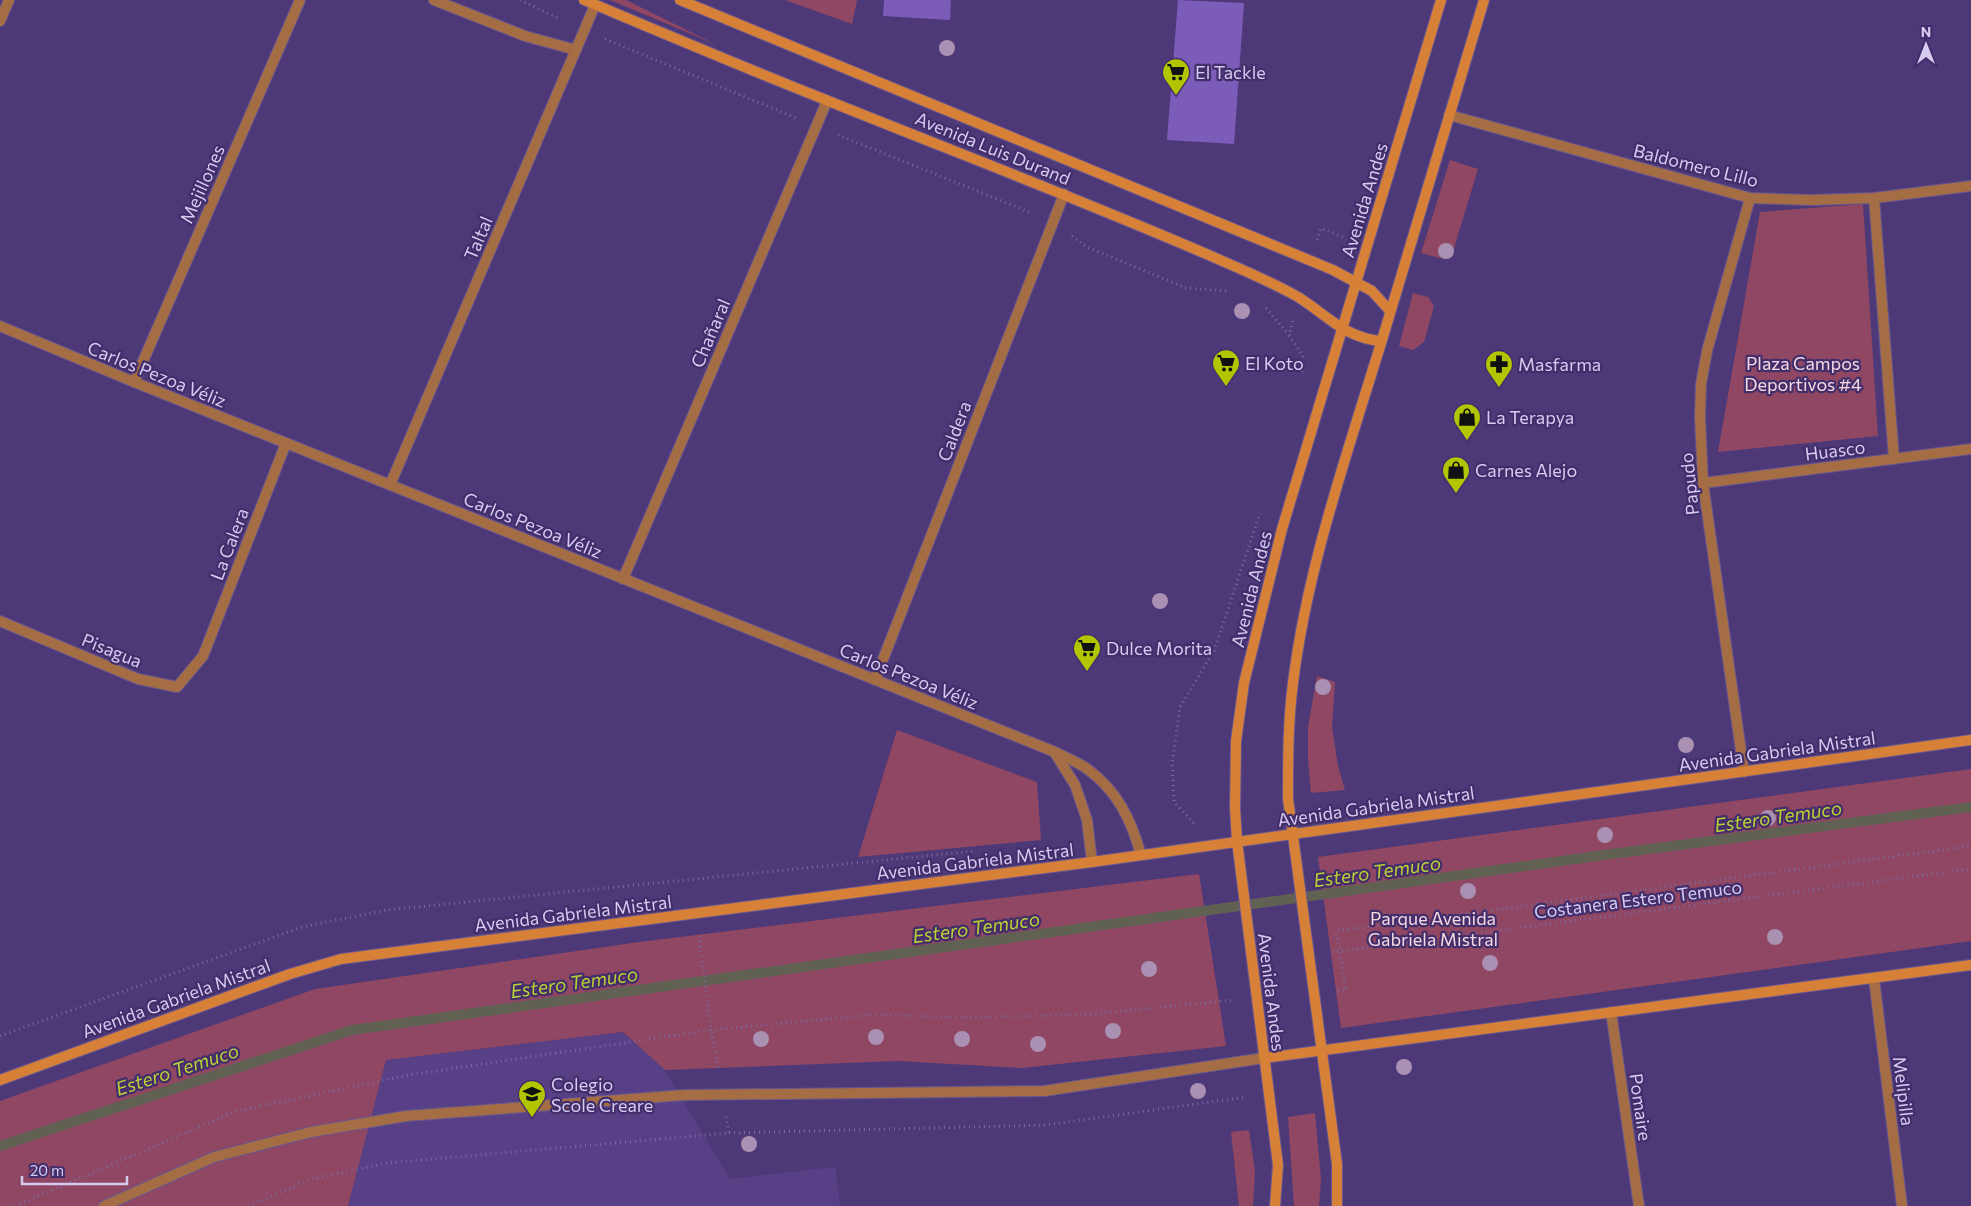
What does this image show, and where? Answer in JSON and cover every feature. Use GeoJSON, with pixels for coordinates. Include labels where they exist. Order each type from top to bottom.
{"type":"FeatureCollection","features":[{"type":"Feature","properties":{"kind":"street"},"geometry":{"type":"LineString","coordinates":[[0,21],[9,0]]}},
{"type":"Feature","properties":{"kind":"street","name":"Mejillones"},"geometry":{"type":"LineString","coordinates":[[134,382],[300,0]]}},
{"type":"Feature","properties":{"kind":"street"},"geometry":{"type":"LineString","coordinates":[[434,0],[525,36],[576,50]]}},
{"type":"Feature","properties":{"kind":"street","name":"Avenida Luis Durand"},"geometry":{"type":"LineString","coordinates":[[584,0],[827,101],[1064,194],[1238,268],[1298,298],[1341,329],[1366,340],[1381,341]]}},
{"type":"Feature","properties":{"kind":"street","name":"Avenida Luis Durand"},"geometry":{"type":"LineString","coordinates":[[680,0],[1356,281],[1372,290],[1390,312]]}},
{"type":"Feature","properties":{"kind":"street","name":"Avenida Andes"},"geometry":{"type":"LineString","coordinates":[[1275,1206],[1278,1165],[1237,841],[1235,808],[1236,741],[1244,683],[1282,529],[1441,0]]}},
{"type":"Feature","properties":{"kind":"street"},"geometry":{"type":"LineString","coordinates":[[1336,1206],[1337,1164],[1288,799],[1288,740],[1293,683],[1311,583],[1327,521],[1484,0]]}},
{"type":"Feature","properties":{"kind":"street","name":"Taltal"},"geometry":{"type":"LineString","coordinates":[[390,485],[596,5]]}},
{"type":"Feature","properties":{"kind":"street","name":"Chañaral"},"geometry":{"type":"LineString","coordinates":[[623,579],[827,101]]}},
{"type":"Feature","properties":{"kind":"street","name":"Baldomero Lillo"},"geometry":{"type":"LineString","coordinates":[[1448,115],[1750,198],[1812,200],[1874,198],[1971,186]]}},
{"type":"Feature","properties":{"kind":"street","name":"Caldera"},"geometry":{"type":"LineString","coordinates":[[874,680],[1064,194]]}},
{"type":"Feature","properties":{"kind":"street","name":"Papudo"},"geometry":{"type":"LineString","coordinates":[[1744,772],[1703,483],[1700,417],[1702,376],[1707,351],[1750,198]]}},
{"type":"Feature","properties":{"kind":"street"},"geometry":{"type":"LineString","coordinates":[[1874,198],[1894,459]]}},
{"type":"Feature","properties":{"kind":"street","name":"Carlos Pezoa Véliz"},"geometry":{"type":"LineString","coordinates":[[0,326],[134,382],[1055,752],[1086,768],[1111,791],[1130,820],[1141,855]]}},
{"type":"Feature","properties":{"kind":"street","name":"La Calera"},"geometry":{"type":"LineString","coordinates":[[203,656],[286,443]]}},
{"type":"Feature","properties":{"kind":"street","name":"Huasco"},"geometry":{"type":"LineString","coordinates":[[1703,483],[1971,449]]}},
{"type":"Feature","properties":{"kind":"street","name":"Pisagua"},"geometry":{"type":"LineString","coordinates":[[0,621],[138,679],[177,688],[203,656]]}},
{"type":"Feature","properties":{"kind":"street","name":"Avenida Gabriela Mistral"},"geometry":{"type":"LineString","coordinates":[[0,1080],[290,974],[341,959],[1092,862],[1971,740]]}},
{"type":"Feature","properties":{"kind":"street"},"geometry":{"type":"LineString","coordinates":[[1055,752],[1075,785],[1088,820],[1092,862]]}},
{"type":"Feature","properties":{"kind":"street"},"geometry":{"type":"LineString","coordinates":[[104,1206],[214,1157],[312,1132],[406,1116],[685,1095],[1044,1091],[1264,1058],[1971,965]]}},
{"type":"Feature","properties":{"kind":"street","name":"Melipilla"},"geometry":{"type":"LineString","coordinates":[[1874,979],[1902,1206]]}},
{"type":"Feature","properties":{"kind":"street","name":"Pomaire"},"geometry":{"type":"LineString","coordinates":[[1611,1012],[1639,1206]]}},
{"type":"Feature","properties":{"kind":"path"},"geometry":{"type":"LineString","coordinates":[[1087,247],[1186,288],[1229,291],[1237,295]]}},
{"type":"Feature","properties":{"kind":"path"},"geometry":{"type":"LineString","coordinates":[[1289,335],[1298,298]]}},
{"type":"Feature","properties":{"kind":"path"},"geometry":{"type":"LineString","coordinates":[[1260,306],[1268,309],[1303,356],[1302,379]]}},
{"type":"Feature","properties":{"kind":"path"},"geometry":{"type":"LineString","coordinates":[[1199,846],[1196,826],[1174,802],[1172,764],[1180,707],[1214,651],[1261,510]]}},
{"type":"Feature","properties":{"kind":"path"},"geometry":{"type":"LineString","coordinates":[[1314,993],[1346,990],[1336,931],[1971,846]]}},
{"type":"Feature","properties":{"kind":"path","name":"Costanera Estero Temuco"},"geometry":{"type":"LineString","coordinates":[[1309,955],[1971,869]]}},
{"type":"Feature","properties":{"kind":"path"},"geometry":{"type":"LineString","coordinates":[[698,928],[711,1030],[869,1015],[967,1018],[1082,1015],[1257,998]]}},
{"type":"Feature","properties":{"kind":"path"},"geometry":{"type":"LineString","coordinates":[[729,1133],[1046,1125],[1268,1094]]}},
{"type":"Feature","properties":{"kind":"shaded area","name":"Colegio Scole Creare"},"geometry":{"type":"Polygon","coordinates":[[[623,1032],[665,1070],[730,1179],[835,1167],[840,1206],[348,1206],[386,1060],[623,1032]]]}},
{"type":"Feature","properties":{"kind":"green space"},"geometry":{"type":"Polygon","coordinates":[[[610,0],[626,0],[715,44],[610,0]]]}},
{"type":"Feature","properties":{"kind":"green space"},"geometry":{"type":"Polygon","coordinates":[[[785,0],[857,0],[852,24],[785,0]]]}},
{"type":"Feature","properties":{"kind":"green space"},"geometry":{"type":"Polygon","coordinates":[[[1450,160],[1478,169],[1451,258],[1439,258],[1421,253],[1450,160]]]}},
{"type":"Feature","properties":{"kind":"green space","name":"Plaza Campos Deportivos #4"},"geometry":{"type":"Polygon","coordinates":[[[1863,204],[1878,436],[1718,452],[1760,212],[1863,204]]]}},
{"type":"Feature","properties":{"kind":"green space"},"geometry":{"type":"Polygon","coordinates":[[[1413,293],[1428,297],[1434,306],[1424,342],[1413,350],[1399,346],[1413,293]]]}},
{"type":"Feature","properties":{"kind":"green space"},"geometry":{"type":"Polygon","coordinates":[[[1317,676],[1335,682],[1332,727],[1338,766],[1345,790],[1311,793],[1308,727],[1317,676]]]}},
{"type":"Feature","properties":{"kind":"green space"},"geometry":{"type":"Polygon","coordinates":[[[897,730],[1037,782],[1041,840],[858,857],[897,730]]]}},
{"type":"Feature","properties":{"kind":"green space","name":"Parque Avenida Gabriela Mistral"},"geometry":{"type":"Polygon","coordinates":[[[1971,769],[1971,941],[1341,1028],[1318,857],[1971,769]]]}},
{"type":"Feature","properties":{"kind":"green space"},"geometry":{"type":"Polygon","coordinates":[[[1199,874],[1226,1046],[1022,1068],[898,1061],[665,1070],[623,1032],[386,1060],[348,1206],[0,1206],[0,1101],[315,989],[639,942],[1199,874]]]}},
{"type":"Feature","properties":{"kind":"green space"},"geometry":{"type":"Polygon","coordinates":[[[1315,1113],[1321,1179],[1319,1206],[1294,1206],[1288,1117],[1315,1113]]]}},
{"type":"Feature","properties":{"kind":"green space"},"geometry":{"type":"Polygon","coordinates":[[[1249,1130],[1255,1171],[1253,1206],[1239,1206],[1231,1132],[1249,1130]]]}},
{"type":"Feature","properties":{"kind":"building"},"geometry":{"type":"Polygon","coordinates":[[[884,0],[951,0],[950,20],[883,16],[884,0]]]}},
{"type":"Feature","properties":{"kind":"building"},"geometry":{"type":"Polygon","coordinates":[[[1178,0],[1244,3],[1234,144],[1167,140],[1178,0]]]}},
{"type":"Feature","properties":{"kind":"waterway","name":"Estero Temuco"},"geometry":{"type":"LineString","coordinates":[[0,1146],[352,1030],[1604,855],[1971,807]]}},
{"type":"Feature","properties":{"kind":"place","name":"El Tackle"},"geometry":{"type":"Point","coordinates":[1176,96]}},
{"type":"Feature","properties":{"kind":"place","name":"El Koto"},"geometry":{"type":"Point","coordinates":[1226,387]}},
{"type":"Feature","properties":{"kind":"place","name":"Masfarma"},"geometry":{"type":"Point","coordinates":[1499,388]}},
{"type":"Feature","properties":{"kind":"place","name":"La Terapya"},"geometry":{"type":"Point","coordinates":[1467,441]}},
{"type":"Feature","properties":{"kind":"place","name":"Carnes Alejo"},"geometry":{"type":"Point","coordinates":[1456,494]}},
{"type":"Feature","properties":{"kind":"place","name":"Dulce Morita"},"geometry":{"type":"Point","coordinates":[1087,672]}},
{"type":"Feature","properties":{"kind":"place","name":"Colegio Scole Creare"},"geometry":{"type":"Point","coordinates":[532,1118]}}]}
